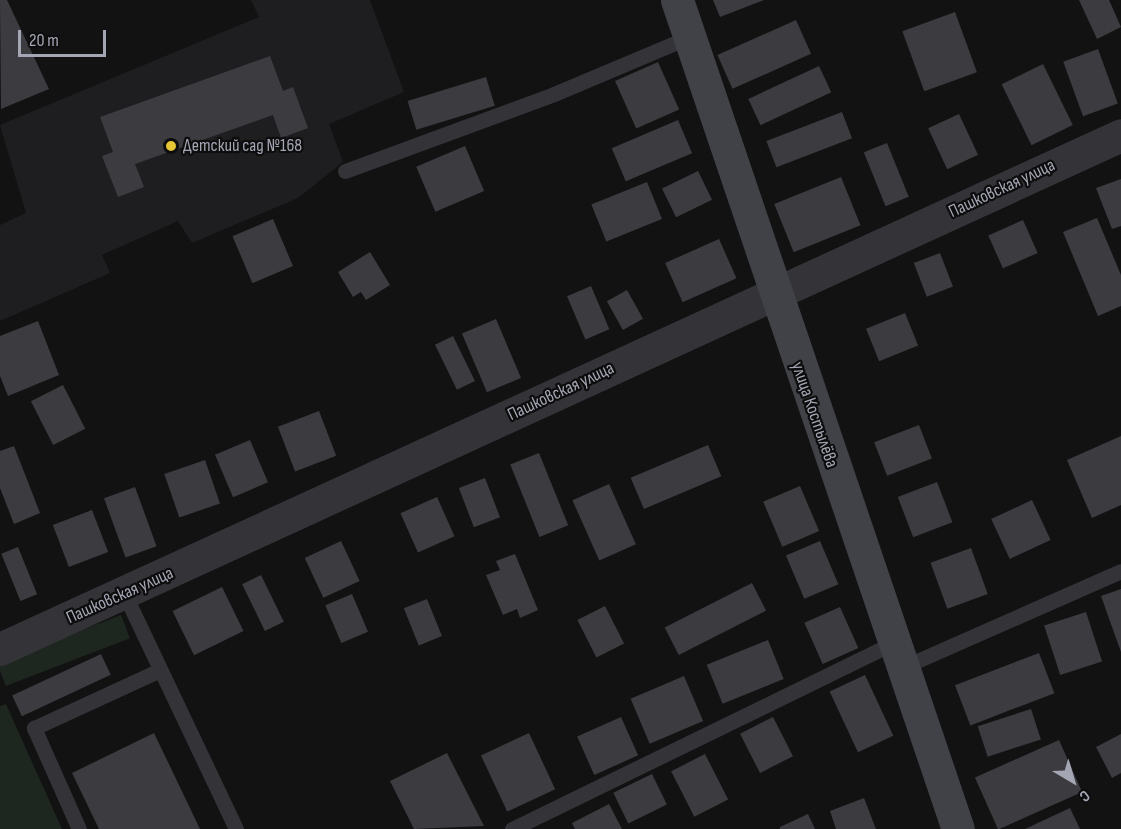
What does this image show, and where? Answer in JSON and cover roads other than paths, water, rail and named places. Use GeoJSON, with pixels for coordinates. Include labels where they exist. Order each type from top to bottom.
{"type":"FeatureCollection","features":[{"type":"Feature","properties":{"kind":"main road","name":"улица Костылёва"},"geometry":{"type":"LineString","coordinates":[[677,0],[772,294],[958,829]]}},
{"type":"Feature","properties":{"kind":"street","name":"Пашковская улица"},"geometry":{"type":"LineString","coordinates":[[0,649],[125,595],[772,294],[1121,135]]}},
{"type":"Feature","properties":{"kind":"lane"},"geometry":{"type":"LineString","coordinates":[[345,171],[554,94],[689,37]]}},
{"type":"Feature","properties":{"kind":"lane"},"geometry":{"type":"LineString","coordinates":[[512,829],[896,656],[1121,571]]}},
{"type":"Feature","properties":{"kind":"lane"},"geometry":{"type":"LineString","coordinates":[[125,595],[236,829]]}},
{"type":"Feature","properties":{"kind":"lane"},"geometry":{"type":"LineString","coordinates":[[80,829],[34,728],[160,670]]}},
{"type":"Feature","properties":{"kind":"place","name":"Детский сад №168"},"geometry":{"type":"Point","coordinates":[171,146]}}]}
